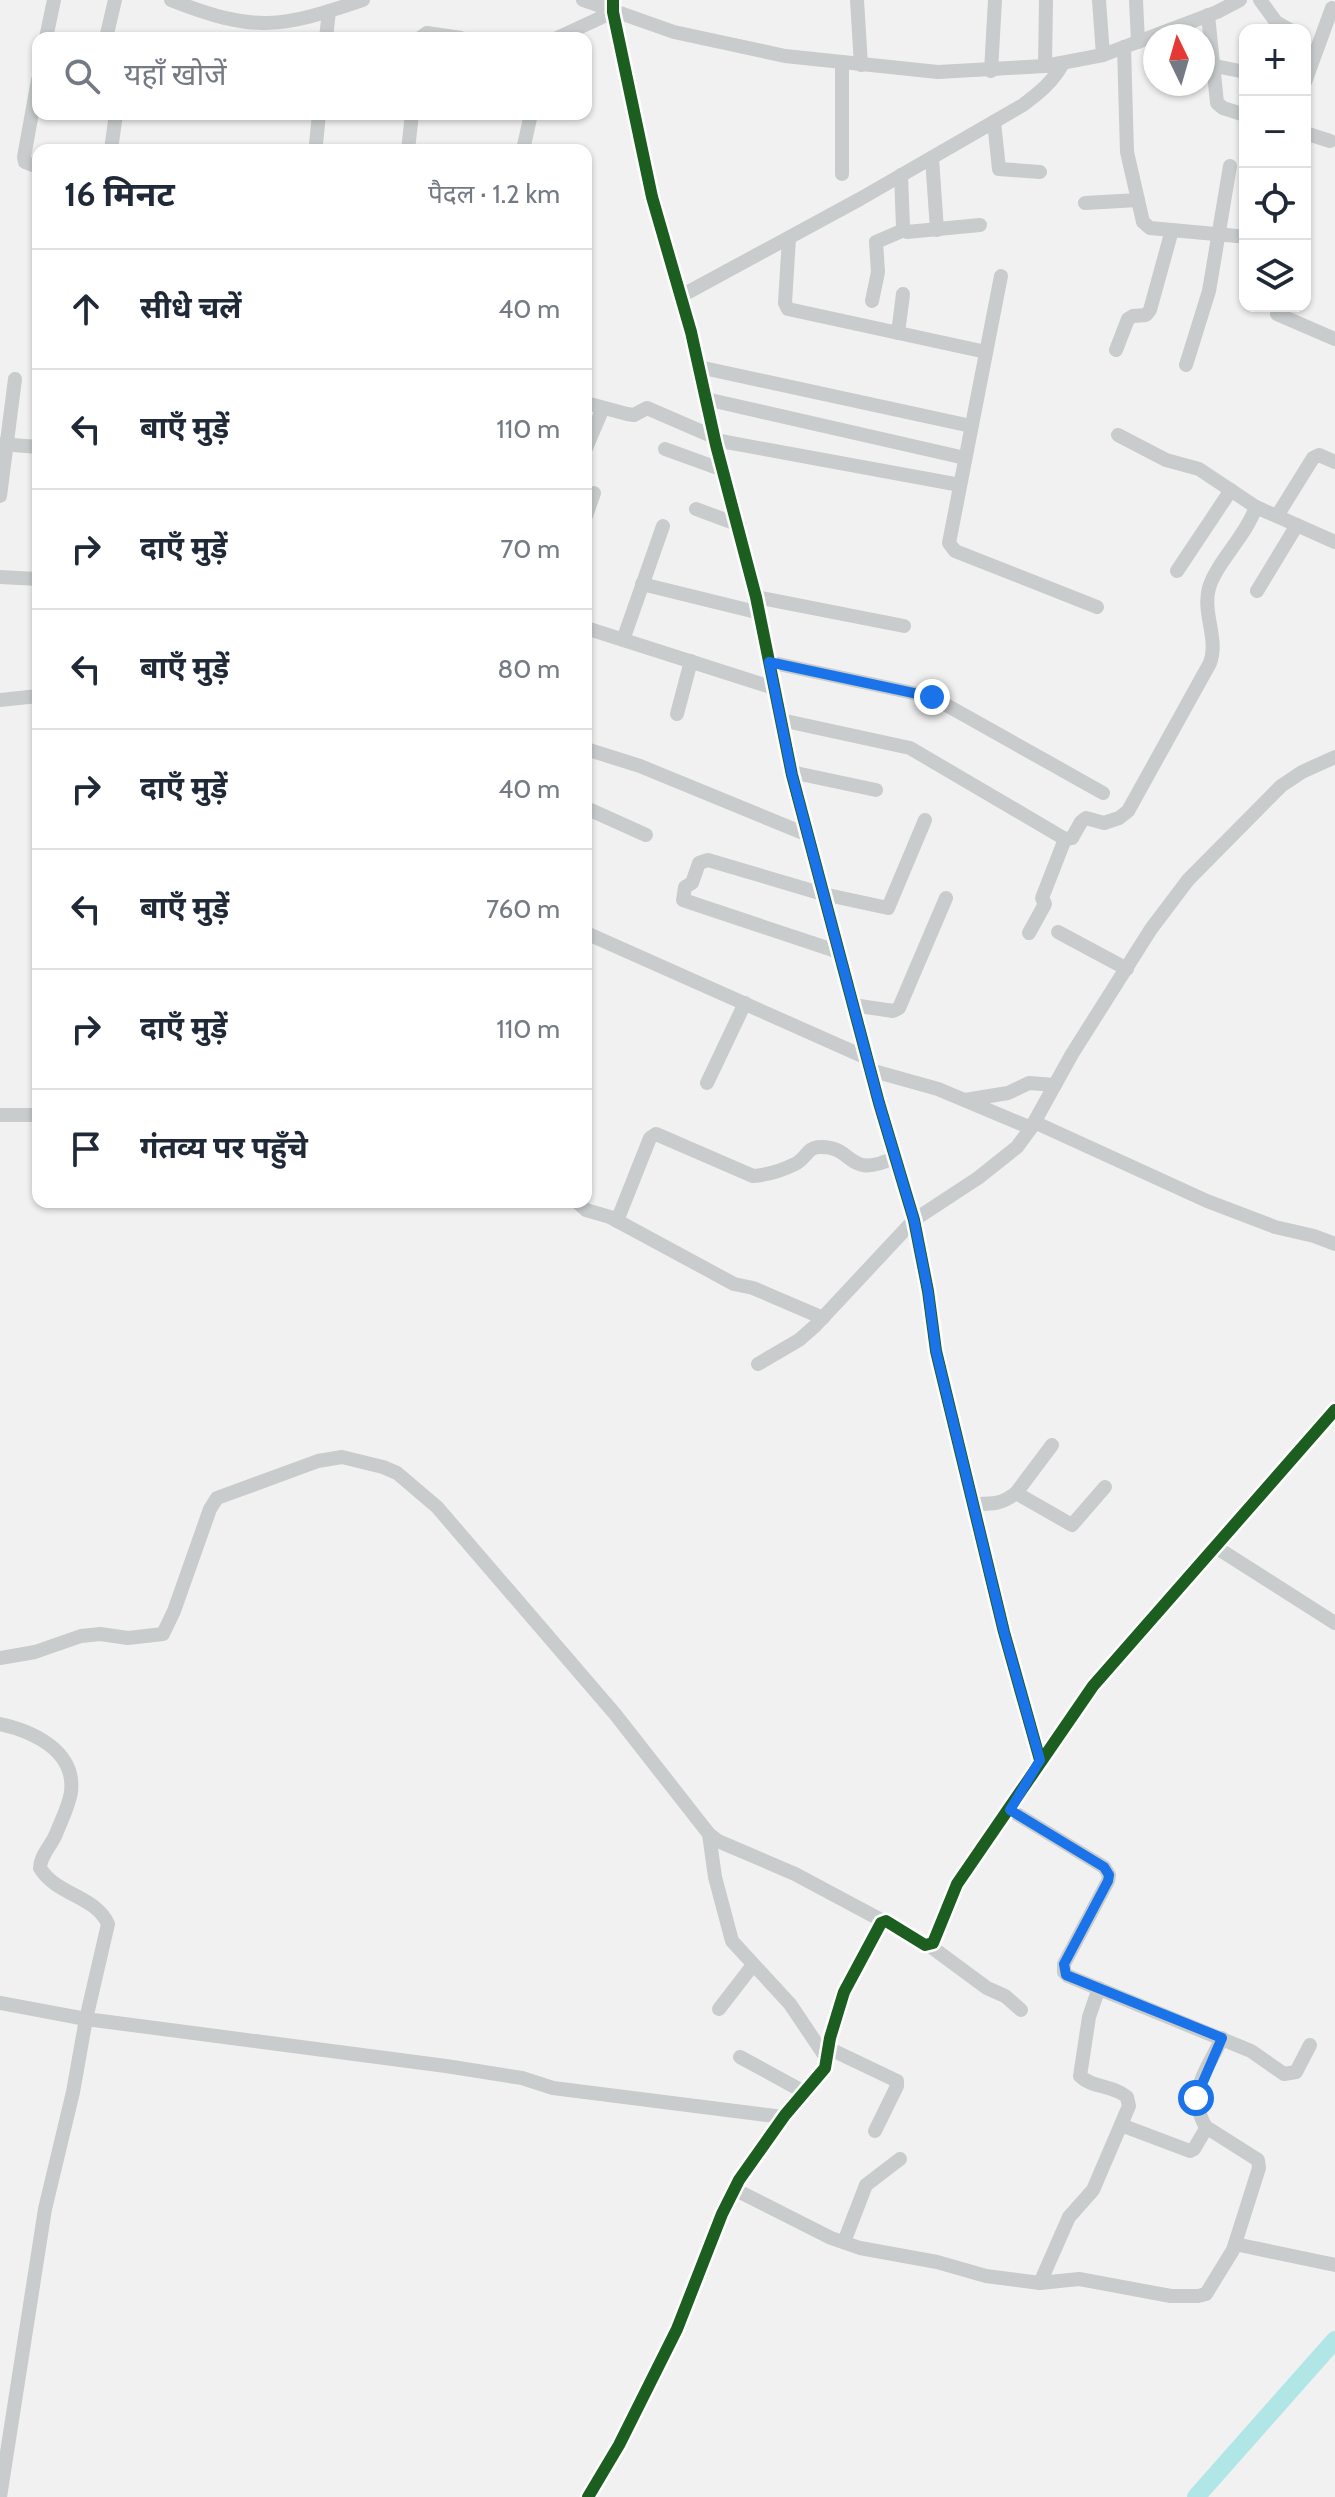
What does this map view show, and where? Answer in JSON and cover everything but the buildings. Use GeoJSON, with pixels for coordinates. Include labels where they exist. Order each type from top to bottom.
{"type":"FeatureCollection","features":[{"type":"Feature","properties":{"kind":"street"},"geometry":{"type":"LineString","coordinates":[[47,32],[54,0]]}},
{"type":"Feature","properties":{"kind":"street"},"geometry":{"type":"LineString","coordinates":[[107,32],[115,0]]}},
{"type":"Feature","properties":{"kind":"street"},"geometry":{"type":"LineString","coordinates":[[171,0],[233,21],[278,31],[363,0]]}},
{"type":"Feature","properties":{"kind":"street"},"geometry":{"type":"LineString","coordinates":[[583,0],[613,6],[674,32],[725,44],[785,56],[938,72],[1045,66],[1103,55],[1240,0]]}},
{"type":"Feature","properties":{"kind":"street"},"geometry":{"type":"LineString","coordinates":[[857,0],[861,65]]}},
{"type":"Feature","properties":{"kind":"street"},"geometry":{"type":"LineString","coordinates":[[991,71],[995,0]]}},
{"type":"Feature","properties":{"kind":"street"},"geometry":{"type":"LineString","coordinates":[[1045,66],[1046,0]]}},
{"type":"Feature","properties":{"kind":"street"},"geometry":{"type":"LineString","coordinates":[[1099,0],[1103,55]]}},
{"type":"Feature","properties":{"kind":"street"},"geometry":{"type":"LineString","coordinates":[[1136,0],[1126,144],[1146,225],[1237,236]]}},
{"type":"Feature","properties":{"kind":"street"},"geometry":{"type":"LineString","coordinates":[[1260,0],[1280,24]]}},
{"type":"Feature","properties":{"kind":"street"},"geometry":{"type":"LineString","coordinates":[[568,32],[613,6]]}},
{"type":"Feature","properties":{"kind":"street"},"geometry":{"type":"LineString","coordinates":[[613,6],[652,197],[681,296],[760,613],[791,772],[868,1064],[914,1220],[936,1351],[1004,1632],[1040,1760]]}},
{"type":"Feature","properties":{"kind":"street"},"geometry":{"type":"LineString","coordinates":[[1312,39],[1332,8]]}},
{"type":"Feature","properties":{"kind":"street"},"geometry":{"type":"LineString","coordinates":[[327,32],[329,11]]}},
{"type":"Feature","properties":{"kind":"street"},"geometry":{"type":"LineString","coordinates":[[1208,15],[1209,24]]}},
{"type":"Feature","properties":{"kind":"street"},"geometry":{"type":"LineString","coordinates":[[842,62],[842,174]]}},
{"type":"Feature","properties":{"kind":"street"},"geometry":{"type":"LineString","coordinates":[[681,296],[994,122],[1047,87],[1063,63]]}},
{"type":"Feature","properties":{"kind":"street"},"geometry":{"type":"LineString","coordinates":[[1239,71],[1215,66],[1219,106],[1239,113]]}},
{"type":"Feature","properties":{"kind":"street"},"geometry":{"type":"LineString","coordinates":[[32,113],[24,157],[25,162],[32,165]]}},
{"type":"Feature","properties":{"kind":"street"},"geometry":{"type":"LineString","coordinates":[[112,144],[115,120]]}},
{"type":"Feature","properties":{"kind":"street"},"geometry":{"type":"LineString","coordinates":[[316,144],[318,120]]}},
{"type":"Feature","properties":{"kind":"street"},"geometry":{"type":"LineString","coordinates":[[409,144],[411,120]]}},
{"type":"Feature","properties":{"kind":"street"},"geometry":{"type":"LineString","coordinates":[[524,144],[530,120]]}},
{"type":"Feature","properties":{"kind":"street"},"geometry":{"type":"LineString","coordinates":[[994,122],[999,169],[1040,172]]}},
{"type":"Feature","properties":{"kind":"street"},"geometry":{"type":"LineString","coordinates":[[1311,135],[1330,141]]}},
{"type":"Feature","properties":{"kind":"street"},"geometry":{"type":"LineString","coordinates":[[932,158],[937,230]]}},
{"type":"Feature","properties":{"kind":"street"},"geometry":{"type":"LineString","coordinates":[[1186,365],[1209,291],[1230,166]]}},
{"type":"Feature","properties":{"kind":"street"},"geometry":{"type":"LineString","coordinates":[[901,175],[904,230]]}},
{"type":"Feature","properties":{"kind":"street"},"geometry":{"type":"LineString","coordinates":[[1085,203],[1138,200]]}},
{"type":"Feature","properties":{"kind":"street"},"geometry":{"type":"LineString","coordinates":[[872,301],[878,272],[876,242],[904,230],[980,225]]}},
{"type":"Feature","properties":{"kind":"street"},"geometry":{"type":"LineString","coordinates":[[1116,350],[1128,319],[1149,312],[1172,230]]}},
{"type":"Feature","properties":{"kind":"street"},"geometry":{"type":"LineString","coordinates":[[789,238],[786,307],[986,352]]}},
{"type":"Feature","properties":{"kind":"street"},"geometry":{"type":"LineString","coordinates":[[1001,276],[948,541],[951,548],[1097,607]]}},
{"type":"Feature","properties":{"kind":"street"},"geometry":{"type":"LineString","coordinates":[[898,333],[903,294]]}},
{"type":"Feature","properties":{"kind":"street"},"geometry":{"type":"LineString","coordinates":[[1277,314],[1335,339]]}},
{"type":"Feature","properties":{"kind":"street"},"geometry":{"type":"LineString","coordinates":[[699,367],[971,426]]}},
{"type":"Feature","properties":{"kind":"street"},"geometry":{"type":"LineString","coordinates":[[0,496],[3,444],[15,379]]}},
{"type":"Feature","properties":{"kind":"street"},"geometry":{"type":"LineString","coordinates":[[706,399],[965,458]]}},
{"type":"Feature","properties":{"kind":"street"},"geometry":{"type":"LineString","coordinates":[[592,405],[634,415],[647,408],[714,438],[960,485]]}},
{"type":"Feature","properties":{"kind":"street"},"geometry":{"type":"LineString","coordinates":[[592,434],[603,408]]}},
{"type":"Feature","properties":{"kind":"street"},"geometry":{"type":"LineString","coordinates":[[1118,435],[1166,460],[1199,469],[1256,507],[1335,542]]}},
{"type":"Feature","properties":{"kind":"street"},"geometry":{"type":"LineString","coordinates":[[3,444],[32,446]]}},
{"type":"Feature","properties":{"kind":"street"},"geometry":{"type":"LineString","coordinates":[[665,449],[723,470]]}},
{"type":"Feature","properties":{"kind":"street"},"geometry":{"type":"LineString","coordinates":[[1277,516],[1313,458],[1319,455],[1335,462]]}},
{"type":"Feature","properties":{"kind":"street"},"geometry":{"type":"LineString","coordinates":[[1177,571],[1231,490]]}},
{"type":"Feature","properties":{"kind":"street"},"geometry":{"type":"LineString","coordinates":[[592,499],[594,493]]}},
{"type":"Feature","properties":{"kind":"street"},"geometry":{"type":"LineString","coordinates":[[781,720],[910,748],[1065,839],[1072,838],[1083,819],[1102,823],[1119,818],[1138,794],[1210,663],[1213,650],[1208,601],[1210,585],[1250,523],[1256,507]]}},
{"type":"Feature","properties":{"kind":"street"},"geometry":{"type":"LineString","coordinates":[[696,509],[739,525]]}},
{"type":"Feature","properties":{"kind":"street"},"geometry":{"type":"LineString","coordinates":[[1257,591],[1297,525]]}},
{"type":"Feature","properties":{"kind":"street"},"geometry":{"type":"LineString","coordinates":[[623,640],[663,526]]}},
{"type":"Feature","properties":{"kind":"street"},"geometry":{"type":"LineString","coordinates":[[0,577],[32,579]]}},
{"type":"Feature","properties":{"kind":"street"},"geometry":{"type":"LineString","coordinates":[[642,584],[760,613]]}},
{"type":"Feature","properties":{"kind":"street"},"geometry":{"type":"LineString","coordinates":[[756,597],[904,626]]}},
{"type":"Feature","properties":{"kind":"street"},"geometry":{"type":"LineString","coordinates":[[592,630],[774,688]]}},
{"type":"Feature","properties":{"kind":"street"},"geometry":{"type":"LineString","coordinates":[[677,714],[691,661]]}},
{"type":"Feature","properties":{"kind":"street"},"geometry":{"type":"LineString","coordinates":[[769,662],[932,697],[1103,793]]}},
{"type":"Feature","properties":{"kind":"street"},"geometry":{"type":"LineString","coordinates":[[0,700],[32,697]]}},
{"type":"Feature","properties":{"kind":"street"},"geometry":{"type":"LineString","coordinates":[[592,751],[640,766],[808,835]]}},
{"type":"Feature","properties":{"kind":"street"},"geometry":{"type":"LineString","coordinates":[[758,1364],[799,1340],[823,1318],[914,1220],[1017,1147],[1151,929],[1188,880],[1281,786],[1335,757]]}},
{"type":"Feature","properties":{"kind":"street"},"geometry":{"type":"LineString","coordinates":[[791,772],[876,790]]}},
{"type":"Feature","properties":{"kind":"street"},"geometry":{"type":"LineString","coordinates":[[592,815],[646,835]]}},
{"type":"Feature","properties":{"kind":"street"},"geometry":{"type":"LineString","coordinates":[[839,952],[682,899],[686,886],[692,883],[699,863],[708,860],[823,894],[888,908],[925,820]]}},
{"type":"Feature","properties":{"kind":"street"},"geometry":{"type":"LineString","coordinates":[[1029,933],[1045,904],[1042,898],[1065,839]]}},
{"type":"Feature","properties":{"kind":"street"},"geometry":{"type":"LineString","coordinates":[[853,1005],[893,1011],[899,1008],[946,898]]}},
{"type":"Feature","properties":{"kind":"street"},"geometry":{"type":"LineString","coordinates":[[1058,932],[1127,969]]}},
{"type":"Feature","properties":{"kind":"street"},"geometry":{"type":"LineString","coordinates":[[592,936],[745,1003],[868,1064],[1033,1125],[1207,1201],[1275,1227],[1335,1244]]}},
{"type":"Feature","properties":{"kind":"street"},"geometry":{"type":"LineString","coordinates":[[707,1083],[745,1003]]}},
{"type":"Feature","properties":{"kind":"street"},"geometry":{"type":"LineString","coordinates":[[964,1100],[1008,1093],[1029,1083],[1055,1085]]}},
{"type":"Feature","properties":{"kind":"street"},"geometry":{"type":"LineString","coordinates":[[0,1115],[32,1115]]}},
{"type":"Feature","properties":{"kind":"street"},"geometry":{"type":"LineString","coordinates":[[617,1221],[650,1138],[656,1134],[753,1176],[798,1162],[808,1150],[816,1147],[828,1147],[858,1165],[872,1167],[896,1157]]}},
{"type":"Feature","properties":{"kind":"street"},"geometry":{"type":"LineString","coordinates":[[584,1208],[617,1221],[734,1284],[753,1288],[823,1318]]}},
{"type":"Feature","properties":{"kind":"street"},"geometry":{"type":"LineString","coordinates":[[930,1946],[957,1884],[1093,1686],[1335,1410]]}},
{"type":"Feature","properties":{"kind":"street"},"geometry":{"type":"LineString","coordinates":[[973,1504],[997,1505],[1016,1493],[1052,1445]]}},
{"type":"Feature","properties":{"kind":"street"},"geometry":{"type":"LineString","coordinates":[[0,1658],[35,1652],[81,1636],[160,1636],[165,1632],[174,1611],[210,1509],[217,1498],[318,1461],[335,1457],[368,1462],[397,1473],[437,1507],[615,1714],[709,1834],[718,1841],[819,1886],[930,1946],[1021,2010]]}},
{"type":"Feature","properties":{"kind":"street"},"geometry":{"type":"LineString","coordinates":[[1016,1493],[1072,1525],[1105,1487]]}},
{"type":"Feature","properties":{"kind":"street"},"geometry":{"type":"LineString","coordinates":[[1214,1546],[1335,1623]]}},
{"type":"Feature","properties":{"kind":"street"},"geometry":{"type":"LineString","coordinates":[[0,1724],[28,1731],[56,1749],[63,1758],[70,1779],[70,1795],[55,1837],[40,1863],[42,1872],[52,1883],[97,1909],[108,1924],[45,2209],[0,2497]]}},
{"type":"Feature","properties":{"kind":"street"},"geometry":{"type":"LineString","coordinates":[[1010,1810],[1107,1871],[1108,1881],[1063,1969],[1068,1976],[1251,2051],[1284,2074],[1296,2072],[1310,2045]]}},
{"type":"Feature","properties":{"kind":"street"},"geometry":{"type":"LineString","coordinates":[[709,1834],[715,1877],[729,1934],[736,1947],[790,2004],[828,2054],[897,2081],[875,2131]]}},
{"type":"Feature","properties":{"kind":"street"},"geometry":{"type":"LineString","coordinates":[[588,2497],[619,2445],[677,2329],[734,2189],[783,2117],[822,2073],[844,1992],[883,1921]]}},
{"type":"Feature","properties":{"kind":"street"},"geometry":{"type":"LineString","coordinates":[[719,2009],[753,1965]]}},
{"type":"Feature","properties":{"kind":"street"},"geometry":{"type":"LineString","coordinates":[[1040,2283],[1069,2217],[1093,2190],[1129,2106],[1127,2097],[1118,2090],[1085,2081],[1079,2073],[1090,2011],[1099,1988]]}},
{"type":"Feature","properties":{"kind":"street"},"geometry":{"type":"LineString","coordinates":[[0,2003],[86,2019],[522,2078],[553,2088],[783,2117]]}},
{"type":"Feature","properties":{"kind":"street"},"geometry":{"type":"LineString","coordinates":[[734,2189],[806,2227],[844,2242],[986,2276],[1040,2283],[1079,2279],[1146,2293],[1198,2296],[1210,2289],[1235,2244],[1259,2164],[1255,2158],[1207,2129],[1199,2115],[1196,2098],[1222,2038]]}},
{"type":"Feature","properties":{"kind":"street"},"geometry":{"type":"LineString","coordinates":[[740,2057],[806,2093]]}},
{"type":"Feature","properties":{"kind":"street"},"geometry":{"type":"LineString","coordinates":[[1121,2125],[1190,2151],[1207,2129]]}},
{"type":"Feature","properties":{"kind":"street"},"geometry":{"type":"LineString","coordinates":[[844,2242],[866,2185],[900,2159]]}},
{"type":"Feature","properties":{"kind":"street"},"geometry":{"type":"LineString","coordinates":[[1235,2244],[1335,2265]]}},
{"type":"Feature","properties":{"kind":"waterway"},"geometry":{"type":"LineString","coordinates":[[1196,2497],[1335,2340]]}},
{"type":"Feature","properties":{"kind":"cycle path"},"geometry":{"type":"LineString","coordinates":[[613,0],[652,197],[691,332],[716,445],[756,597],[792,775],[879,1103],[914,1220],[936,1351],[1004,1632],[1040,1760]]}},
{"type":"Feature","properties":{"kind":"cycle path"},"geometry":{"type":"LineString","coordinates":[[588,2497],[619,2445],[677,2329],[722,2214],[739,2180],[785,2115],[825,2068],[830,2038],[844,1992],[881,1923],[886,1921],[925,1945],[933,1943],[957,1884],[1093,1686],[1335,1410]]}},
{"type":"Feature","properties":{"kind":"route"},"geometry":{"type":"LineString","coordinates":[[932,697],[769,662],[792,775],[879,1103],[914,1220],[936,1351],[1004,1632],[1040,1760],[1010,1810],[1104,1867],[1109,1875],[1064,1964],[1066,1975],[1222,2038],[1196,2098]]}}]}
